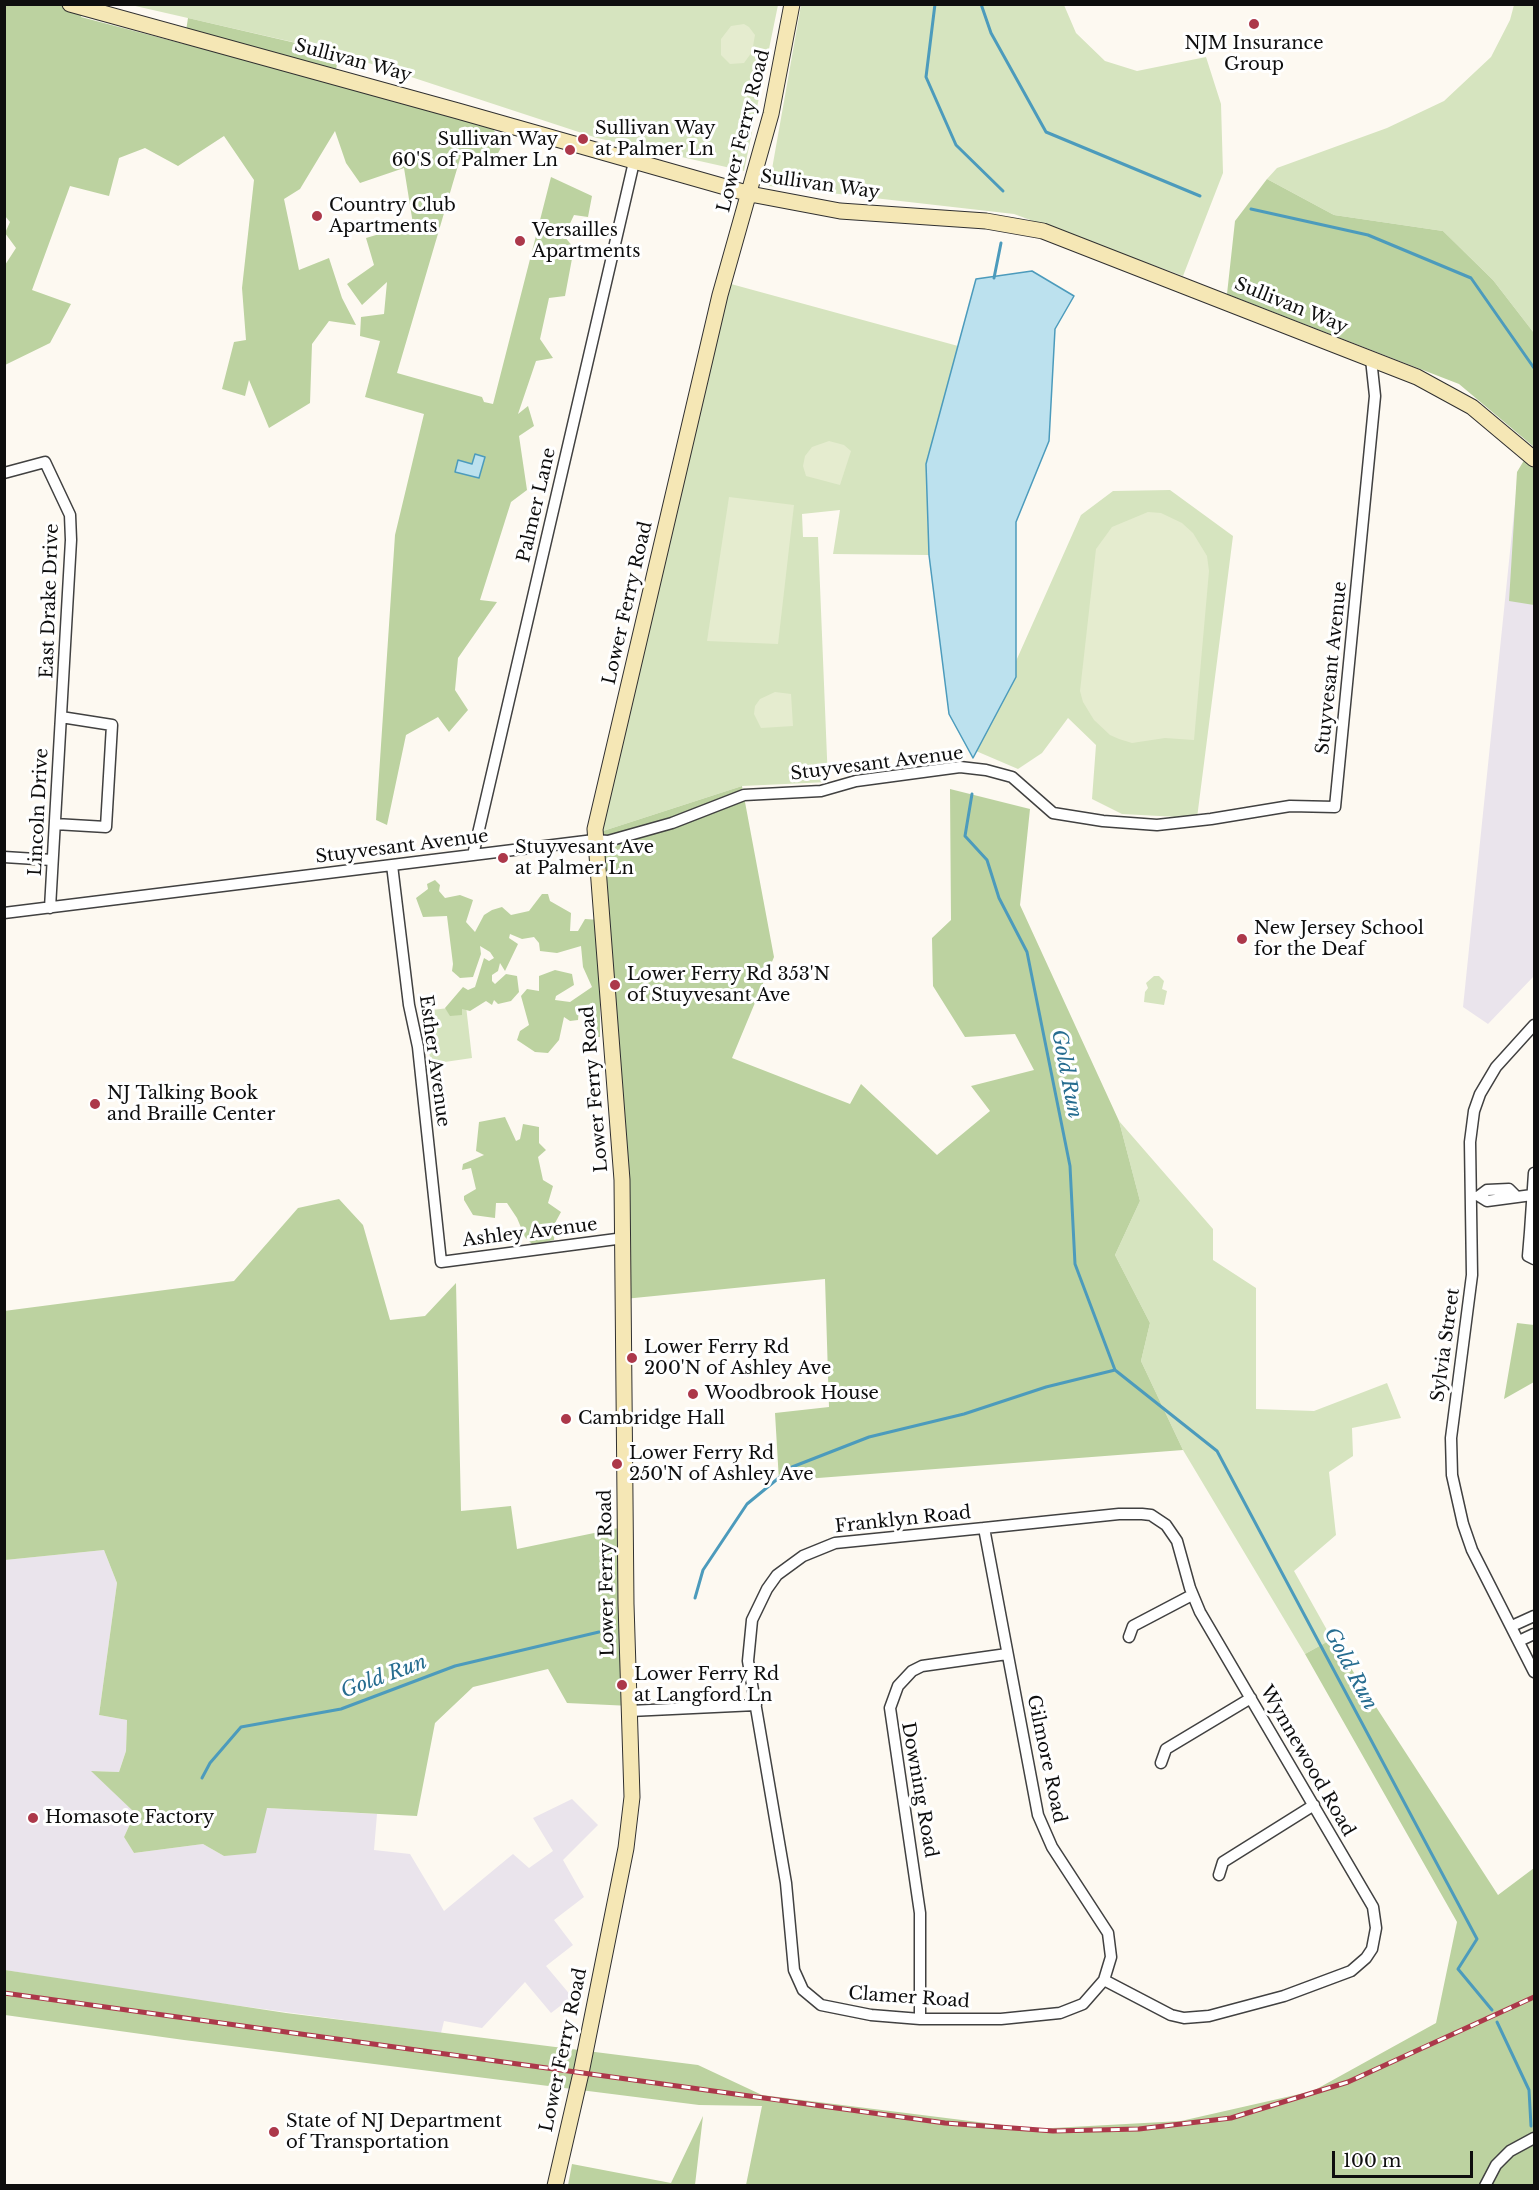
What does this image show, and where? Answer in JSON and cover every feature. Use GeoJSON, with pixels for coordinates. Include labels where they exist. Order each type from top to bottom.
{"type":"FeatureCollection","features":[{"type":"Feature","properties":{"kind":"street","name":"Sullivan Way"},"geometry":{"type":"LineString","coordinates":[[70,4],[750,194],[840,211],[986,221],[1043,231],[1416,377],[1454,396],[1497,426],[1534,459]]}},
{"type":"Feature","properties":{"kind":"street","name":"Lower Ferry Road"},"geometry":{"type":"LineString","coordinates":[[555,2186],[581,2073],[626,1848],[632,1797],[626,1536],[624,1238],[619,1128],[594,840],[720,295],[771,114],[792,4]]}},
{"type":"Feature","properties":{"kind":"street","name":"Palmer Lane"},"geometry":{"type":"LineString","coordinates":[[473,855],[634,162]]}},
{"type":"Feature","properties":{"kind":"street","name":"Stuyvesant Avenue"},"geometry":{"type":"LineString","coordinates":[[4,913],[594,840],[608,841],[672,823],[744,795],[821,791],[856,781],[960,767],[986,770],[1012,777],[1053,813],[1104,821],[1156,825],[1290,806],[1335,807],[1375,396],[1371,359]]}},
{"type":"Feature","properties":{"kind":"street","name":"East Drake Drive"},"geometry":{"type":"LineString","coordinates":[[4,473],[45,462],[70,515],[71,540],[61,717]]}},
{"type":"Feature","properties":{"kind":"street","name":"Lincoln Drive"},"geometry":{"type":"LineString","coordinates":[[50,908],[61,717]]}},
{"type":"Feature","properties":{"kind":"street"},"geometry":{"type":"LineString","coordinates":[[55,824],[106,827],[112,736],[112,724],[61,717]]}},
{"type":"Feature","properties":{"kind":"street"},"geometry":{"type":"LineString","coordinates":[[4,857],[52,860]]}},
{"type":"Feature","properties":{"kind":"street","name":"Esther Avenue"},"geometry":{"type":"LineString","coordinates":[[392,865],[409,1005],[418,1047],[441,1262]]}},
{"type":"Feature","properties":{"kind":"street","name":"Sylvia Street"},"geometry":{"type":"LineString","coordinates":[[1534,1025],[1496,1067],[1480,1094],[1474,1111],[1470,1142],[1476,1197],[1472,1275],[1452,1415],[1452,1475],[1463,1524],[1472,1550],[1534,1672]]}},
{"type":"Feature","properties":{"kind":"street"},"geometry":{"type":"LineString","coordinates":[[1534,1173],[1532,1233],[1528,1256],[1534,1259]]}},
{"type":"Feature","properties":{"kind":"street"},"geometry":{"type":"LineString","coordinates":[[1476,1197],[1487,1190],[1509,1190],[1515,1196],[1532,1195]]}},
{"type":"Feature","properties":{"kind":"street","name":"Ashley Avenue"},"geometry":{"type":"LineString","coordinates":[[441,1262],[624,1238]]}},
{"type":"Feature","properties":{"kind":"street","name":"Franklyn Road"},"geometry":{"type":"LineString","coordinates":[[756,1705],[748,1661],[752,1620],[767,1589],[789,1565],[818,1548],[835,1544],[984,1528],[1142,1514]]}},
{"type":"Feature","properties":{"kind":"street","name":"Wynnewood Road"},"geometry":{"type":"LineString","coordinates":[[1104,1980],[1160,2010],[1184,2018],[1209,2016],[1284,1996],[1351,1971],[1359,1965],[1372,1948],[1376,1928],[1373,1907],[1192,1595],[1177,1541],[1166,1525],[1151,1515],[1142,1514]]}},
{"type":"Feature","properties":{"kind":"street","name":"Gilmore Road"},"geometry":{"type":"LineString","coordinates":[[984,1528],[1038,1815],[1052,1847],[1108,1934],[1111,1957],[1104,1980]]}},
{"type":"Feature","properties":{"kind":"street"},"geometry":{"type":"LineString","coordinates":[[1129,1637],[1133,1626],[1192,1595]]}},
{"type":"Feature","properties":{"kind":"street"},"geometry":{"type":"LineString","coordinates":[[1512,1626],[1534,1616]]}},
{"type":"Feature","properties":{"kind":"street"},"geometry":{"type":"LineString","coordinates":[[1519,1641],[1534,1634]]}},
{"type":"Feature","properties":{"kind":"street","name":"Downing Road"},"geometry":{"type":"LineString","coordinates":[[921,2019],[919,1903],[889,1719],[890,1708],[898,1686],[912,1671],[922,1666],[1007,1654]]}},
{"type":"Feature","properties":{"kind":"street"},"geometry":{"type":"LineString","coordinates":[[1161,1763],[1166,1749],[1251,1698]]}},
{"type":"Feature","properties":{"kind":"street"},"geometry":{"type":"LineString","coordinates":[[630,1711],[756,1705]]}},
{"type":"Feature","properties":{"kind":"street","name":"Clamer Road"},"geometry":{"type":"LineString","coordinates":[[756,1705],[786,1883],[792,1959],[797,1980],[812,1999],[832,2009],[921,2019],[1001,2019],[1060,2013],[1083,2004],[1104,1980]]}},
{"type":"Feature","properties":{"kind":"street"},"geometry":{"type":"LineString","coordinates":[[1219,1875],[1223,1862],[1314,1805]]}},
{"type":"Feature","properties":{"kind":"street"},"geometry":{"type":"LineString","coordinates":[[1485,2186],[1496,2165],[1510,2151],[1534,2138]]}},
{"type":"Feature","properties":{"kind":"shaded area"},"geometry":{"type":"Polygon","coordinates":[[[1518,474],[1534,489],[1534,976],[1488,1024],[1463,1007],[1518,474]]]}},
{"type":"Feature","properties":{"kind":"shaded area"},"geometry":{"type":"Polygon","coordinates":[[[104,1550],[117,1583],[99,1715],[127,1720],[126,1751],[119,1772],[92,1771],[135,1813],[124,1837],[134,1853],[203,1844],[224,1856],[267,1808],[377,1814],[374,1850],[410,1854],[444,1911],[513,1854],[529,1868],[553,1851],[533,1818],[572,1799],[598,1825],[563,1860],[584,1897],[554,1920],[573,1945],[546,1966],[572,1997],[551,2013],[525,1982],[482,2028],[444,2021],[441,2033],[144,1993],[5,1970],[4,1560],[104,1550]]]}},
{"type":"Feature","properties":{"kind":"green space"},"geometry":{"type":"Polygon","coordinates":[[[5,4],[85,5],[81,17],[184,44],[188,18],[339,53],[334,81],[493,129],[503,144],[497,155],[487,159],[462,152],[397,373],[482,397],[484,402],[493,404],[551,177],[592,196],[588,217],[574,215],[564,236],[574,248],[565,296],[549,298],[540,339],[553,358],[536,361],[518,414],[528,406],[534,426],[519,436],[527,490],[511,502],[480,600],[497,602],[458,658],[455,690],[468,710],[449,732],[438,717],[406,735],[387,825],[376,820],[395,535],[424,414],[365,397],[380,341],[360,336],[361,317],[384,314],[387,282],[362,305],[347,284],[374,265],[366,238],[413,224],[404,168],[360,183],[346,163],[335,131],[300,189],[284,199],[299,270],[329,258],[342,298],[356,325],[329,321],[312,344],[310,403],[269,428],[249,380],[245,396],[222,389],[234,342],[246,340],[242,288],[254,180],[224,136],[178,166],[145,148],[119,158],[109,196],[70,186],[32,290],[71,304],[50,343],[5,365],[5,265],[16,248],[5,233],[10,222],[5,216],[5,4]]]}},
{"type":"Feature","properties":{"kind":"green space"},"geometry":{"type":"Polygon","coordinates":[[[131,5],[778,5],[744,171],[597,138],[332,51],[131,5]]]}},
{"type":"Feature","properties":{"kind":"green space"},"geometry":{"type":"Polygon","coordinates":[[[801,5],[1064,5],[1076,33],[1105,61],[1137,71],[1206,57],[1221,104],[1223,173],[1183,276],[1014,214],[769,186],[801,5]]]}},
{"type":"Feature","properties":{"kind":"green space"},"geometry":{"type":"Polygon","coordinates":[[[1514,5],[1534,5],[1534,333],[1493,280],[1443,231],[1334,215],[1267,179],[1277,168],[1387,128],[1444,101],[1491,57],[1510,20],[1514,5]]]}},
{"type":"Feature","properties":{"kind":"green space"},"geometry":{"type":"Polygon","coordinates":[[[744,24],[755,35],[752,52],[744,63],[730,64],[721,55],[721,39],[731,26],[744,24]]]}},
{"type":"Feature","properties":{"kind":"green space"},"geometry":{"type":"Polygon","coordinates":[[[1267,179],[1334,215],[1443,231],[1493,280],[1534,333],[1534,447],[1459,384],[1227,294],[1235,221],[1267,179]]]}},
{"type":"Feature","properties":{"kind":"green space"},"geometry":{"type":"Polygon","coordinates":[[[731,284],[958,346],[926,464],[929,555],[833,554],[840,510],[802,514],[803,537],[818,537],[828,782],[742,786],[600,832],[624,695],[731,284]]]}},
{"type":"Feature","properties":{"kind":"green space"},"geometry":{"type":"Polygon","coordinates":[[[829,441],[844,445],[851,451],[840,485],[806,476],[803,466],[805,456],[812,447],[829,441]]]}},
{"type":"Feature","properties":{"kind":"green space"},"geometry":{"type":"Polygon","coordinates":[[[1526,457],[1534,466],[1534,605],[1509,601],[1517,472],[1526,457]]]}},
{"type":"Feature","properties":{"kind":"green space"},"geometry":{"type":"Polygon","coordinates":[[[1170,490],[1233,536],[1197,818],[1122,814],[1092,799],[1096,745],[1068,718],[1042,753],[1018,769],[976,751],[1081,515],[1113,491],[1170,490]]]}},
{"type":"Feature","properties":{"kind":"green space"},"geometry":{"type":"Polygon","coordinates":[[[729,497],[794,505],[778,644],[707,641],[729,497]]]}},
{"type":"Feature","properties":{"kind":"green space"},"geometry":{"type":"Polygon","coordinates":[[[1148,512],[1161,513],[1182,523],[1193,533],[1207,556],[1209,571],[1194,740],[1165,738],[1132,743],[1119,739],[1110,735],[1094,720],[1083,702],[1080,691],[1096,549],[1112,527],[1148,512]]]}},
{"type":"Feature","properties":{"kind":"green space"},"geometry":{"type":"Polygon","coordinates":[[[775,692],[791,694],[793,726],[761,728],[754,714],[755,706],[760,699],[775,692]]]}},
{"type":"Feature","properties":{"kind":"green space"},"geometry":{"type":"Polygon","coordinates":[[[742,786],[774,957],[732,1058],[850,1104],[861,1084],[937,1155],[990,1111],[971,1086],[1034,1070],[1015,1034],[965,1037],[933,986],[932,938],[951,920],[950,789],[1030,809],[1020,905],[1119,1121],[1140,1201],[1115,1255],[1150,1323],[1141,1361],[1183,1450],[779,1481],[775,1413],[829,1407],[825,1279],[624,1299],[600,832],[742,786]]]}},
{"type":"Feature","properties":{"kind":"green space"},"geometry":{"type":"Polygon","coordinates":[[[435,880],[440,885],[439,891],[445,898],[460,895],[473,900],[466,922],[475,932],[484,915],[492,910],[502,907],[511,915],[529,911],[542,894],[548,894],[550,901],[571,913],[570,931],[578,931],[585,919],[600,920],[600,1037],[587,1037],[585,1028],[591,1015],[585,1009],[579,1009],[578,1020],[570,1021],[564,1017],[559,1040],[548,1053],[535,1052],[517,1040],[520,1031],[529,1025],[521,996],[527,989],[539,991],[539,976],[555,970],[572,974],[574,985],[556,996],[555,1000],[570,1002],[592,987],[583,967],[581,946],[557,953],[540,951],[539,943],[534,937],[522,939],[510,934],[509,938],[518,944],[505,971],[500,963],[498,971],[492,975],[492,981],[495,984],[506,974],[517,976],[519,992],[511,1001],[498,1004],[494,1000],[492,1005],[486,1001],[470,1011],[462,1009],[462,1015],[450,1016],[445,1008],[463,987],[468,990],[475,987],[484,958],[489,961],[494,958],[490,952],[480,946],[481,954],[473,977],[460,978],[452,971],[447,916],[423,917],[416,898],[428,889],[427,884],[435,880]]]}},
{"type":"Feature","properties":{"kind":"green space"},"geometry":{"type":"Polygon","coordinates":[[[1154,976],[1159,976],[1164,981],[1162,989],[1167,991],[1164,1005],[1144,1002],[1148,988],[1146,983],[1154,976]]]}},
{"type":"Feature","properties":{"kind":"green space"},"geometry":{"type":"Polygon","coordinates":[[[466,1006],[472,1058],[431,1064],[423,1011],[466,1006]]]}},
{"type":"Feature","properties":{"kind":"green space"},"geometry":{"type":"Polygon","coordinates":[[[505,1117],[516,1141],[520,1139],[523,1124],[539,1127],[539,1143],[546,1150],[538,1157],[543,1180],[553,1186],[548,1203],[561,1212],[555,1223],[554,1240],[533,1245],[525,1237],[517,1218],[507,1203],[496,1203],[495,1218],[473,1215],[464,1200],[464,1196],[476,1189],[471,1168],[462,1170],[463,1164],[484,1155],[476,1151],[479,1122],[505,1117]]]}},
{"type":"Feature","properties":{"kind":"green space"},"geometry":{"type":"Polygon","coordinates":[[[1119,1121],[1213,1229],[1213,1260],[1256,1288],[1256,1409],[1314,1411],[1387,1383],[1401,1418],[1352,1428],[1353,1456],[1329,1472],[1336,1535],[1294,1571],[1332,1639],[1305,1654],[1183,1450],[1141,1361],[1150,1323],[1115,1255],[1140,1201],[1119,1121]]]}},
{"type":"Feature","properties":{"kind":"green space"},"geometry":{"type":"Polygon","coordinates":[[[339,1199],[363,1225],[390,1320],[425,1316],[456,1283],[461,1511],[511,1506],[517,1549],[623,1527],[631,1706],[567,1703],[548,1669],[473,1687],[435,1723],[417,1816],[267,1808],[256,1853],[224,1856],[203,1844],[134,1853],[124,1837],[135,1813],[91,1771],[119,1772],[126,1751],[127,1720],[99,1715],[117,1583],[104,1550],[5,1560],[4,1311],[234,1281],[298,1208],[339,1199]]]}},
{"type":"Feature","properties":{"kind":"green space"},"geometry":{"type":"Polygon","coordinates":[[[1517,1323],[1534,1325],[1534,1382],[1504,1399],[1517,1323]]]}},
{"type":"Feature","properties":{"kind":"green space"},"geometry":{"type":"Polygon","coordinates":[[[1332,1639],[1498,1895],[1534,1868],[1534,2185],[746,2185],[762,2106],[699,2105],[5,2015],[5,1970],[286,2013],[698,2065],[762,2095],[1034,2129],[1181,2121],[1313,2091],[1436,2023],[1457,1922],[1305,1654],[1332,1639]]]}},
{"type":"Feature","properties":{"kind":"green space"},"geometry":{"type":"Polygon","coordinates":[[[703,2116],[695,2185],[568,2185],[572,2164],[671,2183],[703,2116]]]}},
{"type":"Feature","properties":{"kind":"water"},"geometry":{"type":"Polygon","coordinates":[[[1032,271],[1074,296],[1055,329],[1049,441],[1016,522],[1016,677],[973,758],[949,714],[929,555],[926,464],[976,279],[1032,271]]]}},
{"type":"Feature","properties":{"kind":"water"},"geometry":{"type":"Polygon","coordinates":[[[475,454],[485,457],[479,478],[455,472],[458,460],[472,464],[475,454]]]}},
{"type":"Feature","properties":{"kind":"waterway"},"geometry":{"type":"LineString","coordinates":[[935,4],[926,77],[956,145],[1003,191]]}},
{"type":"Feature","properties":{"kind":"waterway"},"geometry":{"type":"LineString","coordinates":[[981,4],[991,33],[1046,132],[1200,196]]}},
{"type":"Feature","properties":{"kind":"waterway"},"geometry":{"type":"LineString","coordinates":[[1251,209],[1368,235],[1471,278],[1534,368]]}},
{"type":"Feature","properties":{"kind":"waterway"},"geometry":{"type":"LineString","coordinates":[[994,278],[1001,243]]}},
{"type":"Feature","properties":{"kind":"waterway","name":"Gold Run"},"geometry":{"type":"LineString","coordinates":[[972,794],[965,836],[987,860],[999,898],[1027,952],[1070,1166],[1075,1264],[1115,1370],[1217,1451],[1477,1939],[1458,1969],[1492,2010]]}},
{"type":"Feature","properties":{"kind":"waterway","name":"Gold Run"},"geometry":{"type":"LineString","coordinates":[[695,1598],[703,1570],[747,1504],[792,1467],[869,1437],[964,1414],[1046,1387],[1115,1370]]}},
{"type":"Feature","properties":{"kind":"waterway","name":"Gold Run"},"geometry":{"type":"LineString","coordinates":[[202,1778],[210,1763],[241,1727],[341,1709],[455,1666],[599,1632]]}},
{"type":"Feature","properties":{"kind":"waterway","name":"Gold Run"},"geometry":{"type":"LineString","coordinates":[[1497,2022],[1529,2090],[1531,2126]]}},
{"type":"Feature","properties":{"kind":"railway"},"geometry":{"type":"LineString","coordinates":[[4,1993],[945,2123],[1053,2131],[1139,2129],[1231,2118],[1348,2082],[1534,1997]]}},
{"type":"Feature","properties":{"kind":"place","name":"NJM Insurance Group"},"geometry":{"type":"Point","coordinates":[1254,24]}},
{"type":"Feature","properties":{"kind":"place","name":"Sullivan Way at Palmer Ln"},"geometry":{"type":"Point","coordinates":[583,139]}},
{"type":"Feature","properties":{"kind":"place","name":"Sullivan Way 60'S of Palmer Ln"},"geometry":{"type":"Point","coordinates":[570,150]}},
{"type":"Feature","properties":{"kind":"place","name":"Country Club Apartments"},"geometry":{"type":"Point","coordinates":[317,216]}},
{"type":"Feature","properties":{"kind":"place","name":"Versailles Apartments"},"geometry":{"type":"Point","coordinates":[520,241]}},
{"type":"Feature","properties":{"kind":"place","name":"Stuyvesant Ave at Palmer Ln"},"geometry":{"type":"Point","coordinates":[503,858]}},
{"type":"Feature","properties":{"kind":"place","name":"New Jersey School for the Deaf"},"geometry":{"type":"Point","coordinates":[1242,939]}},
{"type":"Feature","properties":{"kind":"place","name":"Lower Ferry Rd 353'N of Stuyvesant Ave"},"geometry":{"type":"Point","coordinates":[615,985]}},
{"type":"Feature","properties":{"kind":"place","name":"NJ Talking Book and Braille Center"},"geometry":{"type":"Point","coordinates":[95,1104]}},
{"type":"Feature","properties":{"kind":"place","name":"Lower Ferry Rd 200'N of Ashley Ave"},"geometry":{"type":"Point","coordinates":[632,1358]}},
{"type":"Feature","properties":{"kind":"place","name":"Woodbrook House"},"geometry":{"type":"Point","coordinates":[693,1394]}},
{"type":"Feature","properties":{"kind":"place","name":"Cambridge Hall"},"geometry":{"type":"Point","coordinates":[566,1419]}},
{"type":"Feature","properties":{"kind":"place","name":"Lower Ferry Rd 250'N of Ashley Ave"},"geometry":{"type":"Point","coordinates":[617,1464]}},
{"type":"Feature","properties":{"kind":"place","name":"Lower Ferry Rd at Langford Ln"},"geometry":{"type":"Point","coordinates":[622,1685]}},
{"type":"Feature","properties":{"kind":"place","name":"Homasote Factory"},"geometry":{"type":"Point","coordinates":[33,1818]}},
{"type":"Feature","properties":{"kind":"place","name":"State of NJ Department of Transportation"},"geometry":{"type":"Point","coordinates":[274,2132]}}]}
